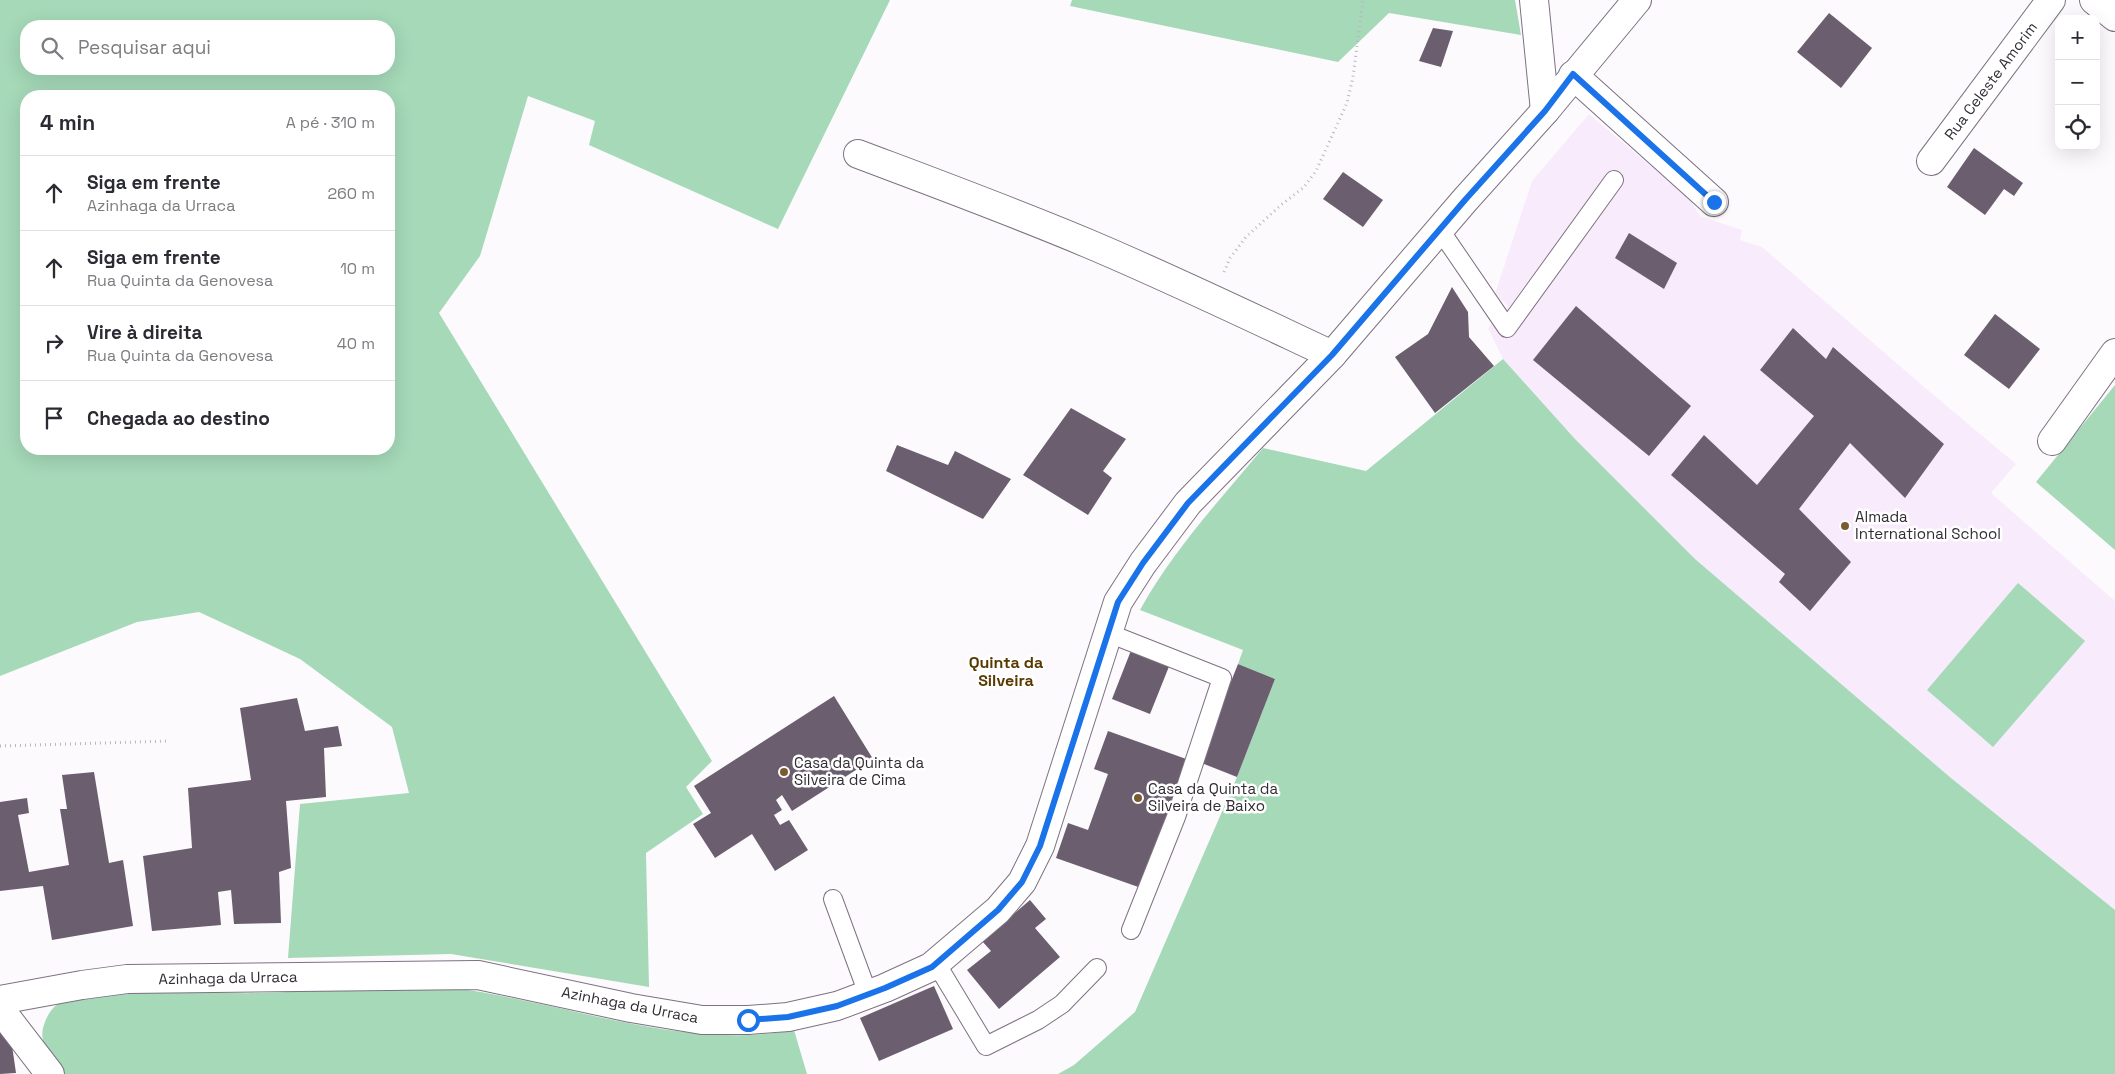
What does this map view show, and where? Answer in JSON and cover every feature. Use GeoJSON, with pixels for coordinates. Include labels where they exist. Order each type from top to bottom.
{"type":"FeatureCollection","features":[{"type":"Feature","properties":{"kind":"street"},"geometry":{"type":"LineString","coordinates":[[1534,0],[1545,111]]}},
{"type":"Feature","properties":{"kind":"street","name":"Azinhaga da Urraca"},"geometry":{"type":"LineString","coordinates":[[0,1000],[127,979],[478,975],[640,1010],[702,1020],[748,1020],[788,1017],[837,1006],[932,967],[998,910],[1022,882],[1040,846],[1118,602],[1143,563],[1188,503],[1332,355],[1545,111],[1573,74],[1637,0]]}},
{"type":"Feature","properties":{"kind":"street","name":"Rua Celeste Amorim"},"geometry":{"type":"LineString","coordinates":[[1930,161],[2051,0]]}},
{"type":"Feature","properties":{"kind":"street"},"geometry":{"type":"LineString","coordinates":[[2094,0],[2115,17]]}},
{"type":"Feature","properties":{"kind":"street"},"geometry":{"type":"LineString","coordinates":[[1573,74],[1714,202]]}},
{"type":"Feature","properties":{"kind":"street"},"geometry":{"type":"LineString","coordinates":[[858,154],[1071,236],[1212,298],[1332,355]]}},
{"type":"Feature","properties":{"kind":"street"},"geometry":{"type":"LineString","coordinates":[[2052,441],[2115,353]]}},
{"type":"Feature","properties":{"kind":"street"},"geometry":{"type":"LineString","coordinates":[[0,1009],[50,1074]]}},
{"type":"Feature","properties":{"kind":"lane"},"geometry":{"type":"LineString","coordinates":[[1440,230],[1507,328],[1614,180]]}},
{"type":"Feature","properties":{"kind":"lane"},"geometry":{"type":"LineString","coordinates":[[1108,634],[1222,678],[1176,817],[1131,930]]}},
{"type":"Feature","properties":{"kind":"lane"},"geometry":{"type":"LineString","coordinates":[[833,899],[868,994]]}},
{"type":"Feature","properties":{"kind":"lane"},"geometry":{"type":"LineString","coordinates":[[936,963],[986,1046],[1038,1020],[1062,1004],[1097,968]]}},
{"type":"Feature","properties":{"kind":"path"},"geometry":{"type":"LineString","coordinates":[[1212,298],[1230,258],[1246,237],[1304,187],[1316,171],[1347,103],[1353,76],[1363,0]]}},
{"type":"Feature","properties":{"kind":"path"},"geometry":{"type":"LineString","coordinates":[[0,746],[170,741]]}},
{"type":"Feature","properties":{"kind":"shaded area","name":"Almada International School"},"geometry":{"type":"Polygon","coordinates":[[[1589,114],[1689,198],[1700,216],[1742,230],[1740,240],[1762,247],[2016,464],[1991,493],[2115,601],[2115,910],[1951,778],[1695,559],[1575,439],[1503,359],[1488,328],[1508,306],[1495,294],[1532,181],[1589,114]]]}},
{"type":"Feature","properties":{"kind":"green space"},"geometry":{"type":"Polygon","coordinates":[[[0,0],[890,0],[778,229],[589,145],[595,121],[528,96],[480,256],[439,313],[712,761],[686,787],[703,814],[646,853],[649,987],[451,954],[288,958],[300,804],[409,793],[392,727],[300,659],[199,612],[137,622],[0,676],[0,0]]]}},
{"type":"Feature","properties":{"kind":"green space"},"geometry":{"type":"Polygon","coordinates":[[[1072,0],[1515,0],[1521,35],[1389,13],[1338,62],[1070,6],[1072,0]]]}},
{"type":"Feature","properties":{"kind":"green space"},"geometry":{"type":"Polygon","coordinates":[[[1503,359],[1575,439],[1695,559],[1951,778],[2115,910],[2115,1074],[1058,1074],[1074,1065],[1135,1012],[1237,777],[1275,679],[1238,664],[1243,650],[1140,610],[1153,588],[1182,546],[1263,448],[1366,471],[1503,359]]]}},
{"type":"Feature","properties":{"kind":"green space"},"geometry":{"type":"Polygon","coordinates":[[[2115,385],[2115,550],[2036,482],[2115,385]]]}},
{"type":"Feature","properties":{"kind":"green space"},"geometry":{"type":"Polygon","coordinates":[[[2018,583],[2085,641],[1993,747],[1927,690],[2018,583]]]}},
{"type":"Feature","properties":{"kind":"green space"},"geometry":{"type":"Polygon","coordinates":[[[414,986],[447,988],[492,994],[659,1029],[727,1035],[794,1030],[807,1074],[65,1074],[48,1053],[43,1041],[43,1028],[49,1014],[59,1003],[94,994],[168,987],[214,992],[247,993],[414,986]]]}},
{"type":"Feature","properties":{"kind":"building"},"geometry":{"type":"Polygon","coordinates":[[[1829,13],[1872,48],[1841,88],[1797,52],[1829,13]]]}},
{"type":"Feature","properties":{"kind":"building"},"geometry":{"type":"Polygon","coordinates":[[[1433,28],[1453,31],[1441,67],[1419,61],[1433,28]]]}},
{"type":"Feature","properties":{"kind":"building"},"geometry":{"type":"Polygon","coordinates":[[[1974,148],[2023,183],[2014,196],[2004,189],[1985,215],[1947,187],[1974,148]]]}},
{"type":"Feature","properties":{"kind":"building"},"geometry":{"type":"Polygon","coordinates":[[[1343,172],[1383,200],[1363,227],[1323,199],[1343,172]]]}},
{"type":"Feature","properties":{"kind":"building"},"geometry":{"type":"Polygon","coordinates":[[[1629,233],[1677,263],[1664,289],[1615,258],[1629,233]]]}},
{"type":"Feature","properties":{"kind":"building"},"geometry":{"type":"Polygon","coordinates":[[[1452,287],[1468,312],[1469,337],[1494,366],[1435,413],[1395,357],[1428,334],[1452,287]]]}},
{"type":"Feature","properties":{"kind":"building"},"geometry":{"type":"Polygon","coordinates":[[[1576,306],[1691,406],[1649,456],[1533,360],[1576,306]]]}},
{"type":"Feature","properties":{"kind":"building"},"geometry":{"type":"Polygon","coordinates":[[[1995,314],[2040,349],[2009,389],[1964,355],[1995,314]]]}},
{"type":"Feature","properties":{"kind":"building"},"geometry":{"type":"Polygon","coordinates":[[[1793,328],[1826,359],[1833,347],[1944,444],[1905,498],[1850,443],[1799,509],[1851,562],[1810,611],[1779,582],[1785,574],[1671,475],[1704,435],[1757,485],[1814,416],[1760,370],[1793,328]]]}},
{"type":"Feature","properties":{"kind":"building"},"geometry":{"type":"Polygon","coordinates":[[[1071,408],[1126,439],[1103,471],[1112,478],[1088,515],[1023,475],[1071,408]]]}},
{"type":"Feature","properties":{"kind":"building"},"geometry":{"type":"Polygon","coordinates":[[[897,445],[948,465],[955,451],[1011,479],[983,519],[886,471],[897,445]]]}},
{"type":"Feature","properties":{"kind":"building"},"geometry":{"type":"Polygon","coordinates":[[[1132,648],[1170,664],[1150,714],[1112,699],[1132,648]]]}},
{"type":"Feature","properties":{"kind":"building"},"geometry":{"type":"Polygon","coordinates":[[[1238,664],[1275,679],[1237,777],[1199,762],[1238,664]]]}},
{"type":"Feature","properties":{"kind":"building","name":"Casa da Quinta da Silveira de Cima"},"geometry":{"type":"Polygon","coordinates":[[[834,696],[873,759],[792,811],[782,795],[776,800],[782,810],[774,815],[780,825],[789,820],[808,850],[775,871],[752,834],[715,858],[693,824],[711,813],[694,786],[834,696]]]}},
{"type":"Feature","properties":{"kind":"building"},"geometry":{"type":"Polygon","coordinates":[[[297,698],[305,731],[338,726],[342,746],[324,748],[326,797],[286,801],[291,868],[279,872],[281,923],[234,924],[231,890],[218,892],[221,925],[152,931],[143,856],[192,848],[188,788],[251,780],[240,708],[297,698]]]}},
{"type":"Feature","properties":{"kind":"building","name":"Casa da Quinta da Silveira de Baixo"},"geometry":{"type":"Polygon","coordinates":[[[1108,731],[1189,760],[1144,889],[1056,858],[1068,823],[1088,830],[1108,774],[1094,769],[1108,731]]]}},
{"type":"Feature","properties":{"kind":"building"},"geometry":{"type":"Polygon","coordinates":[[[94,772],[109,863],[123,860],[133,926],[52,940],[43,886],[0,891],[0,802],[27,798],[29,813],[18,815],[29,872],[69,865],[60,809],[67,809],[62,775],[94,772]]]}},
{"type":"Feature","properties":{"kind":"building"},"geometry":{"type":"Polygon","coordinates":[[[1030,900],[1046,919],[1035,928],[1060,957],[999,1009],[967,970],[991,951],[982,941],[1030,900]]]}},
{"type":"Feature","properties":{"kind":"building"},"geometry":{"type":"Polygon","coordinates":[[[934,986],[953,1029],[879,1061],[860,1018],[934,986]]]}},
{"type":"Feature","properties":{"kind":"building"},"geometry":{"type":"Polygon","coordinates":[[[0,1030],[10,1032],[16,1073],[0,1074],[0,1030]]]}},
{"type":"Feature","properties":{"kind":"place","name":"Almada International School"},"geometry":{"type":"Point","coordinates":[1845,526]}},
{"type":"Feature","properties":{"kind":"place","name":"Casa da Quinta da Silveira de Cima"},"geometry":{"type":"Point","coordinates":[784,772]}},
{"type":"Feature","properties":{"kind":"place","name":"Casa da Quinta da Silveira de Baixo"},"geometry":{"type":"Point","coordinates":[1138,798]}},
{"type":"Feature","properties":{"kind":"district","name":"Quinta da Silveira"},"geometry":{"type":"Point","coordinates":[1006,671]}},
{"type":"Feature","properties":{"kind":"route"},"geometry":{"type":"LineString","coordinates":[[748,1020],[788,1017],[837,1006],[885,988],[932,967],[998,910],[1022,882],[1040,846],[1118,602],[1143,563],[1188,503],[1332,355],[1465,200],[1545,111],[1573,74],[1714,202]]}}]}
